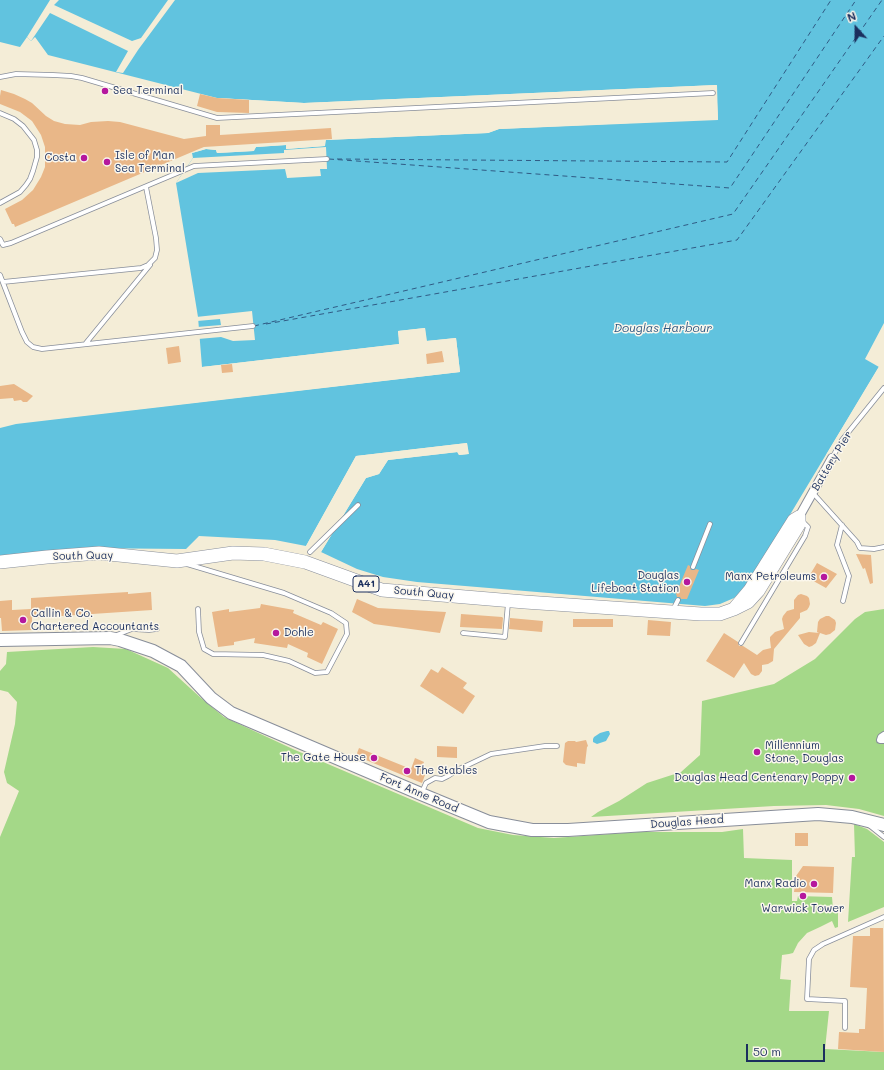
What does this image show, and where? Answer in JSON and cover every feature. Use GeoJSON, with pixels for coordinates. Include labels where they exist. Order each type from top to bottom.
{"type":"FeatureCollection","features":[{"type":"Feature","properties":{"kind":"main road","name":"Battery Pier"},"geometry":{"type":"LineString","coordinates":[[734,609],[748,602],[758,591],[799,524],[799,518]]}},
{"type":"Feature","properties":{"kind":"main road","name":"South Quay"},"geometry":{"type":"LineString","coordinates":[[0,562],[99,553],[177,561],[233,553],[264,554],[305,562],[382,590],[508,600],[675,605],[702,614],[720,614],[734,609]]}},
{"type":"Feature","properties":{"kind":"main road","name":"Fort Anne Road"},"geometry":{"type":"LineString","coordinates":[[0,640],[115,639],[153,651],[181,666],[211,698],[231,713],[489,822]]}},
{"type":"Feature","properties":{"kind":"main road","name":"Douglas Head"},"geometry":{"type":"LineString","coordinates":[[489,822],[532,830],[568,830],[818,814],[852,817],[884,825]]}},
{"type":"Feature","properties":{"kind":"street","name":"Battery Pier"},"geometry":{"type":"LineString","coordinates":[[799,518],[832,458]]}},
{"type":"Feature","properties":{"kind":"street"},"geometry":{"type":"LineString","coordinates":[[884,734],[880,740],[884,740]]}},
{"type":"Feature","properties":{"kind":"lane"},"geometry":{"type":"LineString","coordinates":[[0,77],[16,74],[61,75],[82,78],[217,118],[713,93]]}},
{"type":"Feature","properties":{"kind":"lane"},"geometry":{"type":"LineString","coordinates":[[0,113],[14,119],[23,126],[34,140],[37,150],[37,157],[33,172],[26,185],[20,192],[0,203]]}},
{"type":"Feature","properties":{"kind":"lane"},"geometry":{"type":"LineString","coordinates":[[0,240],[3,245],[23,238],[194,166],[327,159]]}},
{"type":"Feature","properties":{"kind":"lane"},"geometry":{"type":"LineString","coordinates":[[86,343],[155,258],[157,250],[156,238],[146,187]]}},
{"type":"Feature","properties":{"kind":"lane"},"geometry":{"type":"LineString","coordinates":[[2,282],[141,268],[148,265],[155,258]]}},
{"type":"Feature","properties":{"kind":"lane"},"geometry":{"type":"LineString","coordinates":[[0,275],[27,342],[33,347],[42,349],[253,326]]}},
{"type":"Feature","properties":{"kind":"lane","name":"Battery Pier"},"geometry":{"type":"LineString","coordinates":[[832,458],[842,440],[884,388]]}},
{"type":"Feature","properties":{"kind":"lane"},"geometry":{"type":"LineString","coordinates":[[813,492],[857,542],[860,548],[884,548]]}},
{"type":"Feature","properties":{"kind":"lane"},"geometry":{"type":"LineString","coordinates":[[310,552],[358,505]]}},
{"type":"Feature","properties":{"kind":"lane"},"geometry":{"type":"LineString","coordinates":[[740,643],[805,536],[808,527],[799,518]]}},
{"type":"Feature","properties":{"kind":"lane"},"geometry":{"type":"LineString","coordinates":[[693,567],[710,524]]}},
{"type":"Feature","properties":{"kind":"lane"},"geometry":{"type":"LineString","coordinates":[[842,525],[837,545],[850,576],[843,601]]}},
{"type":"Feature","properties":{"kind":"lane"},"geometry":{"type":"LineString","coordinates":[[177,561],[284,593],[331,613],[346,623],[347,634],[327,672],[316,673],[289,661],[263,656],[213,654],[204,649],[199,632],[198,609]]}},
{"type":"Feature","properties":{"kind":"lane"},"geometry":{"type":"LineString","coordinates":[[463,633],[505,637],[508,600]]}},
{"type":"Feature","properties":{"kind":"lane"},"geometry":{"type":"LineString","coordinates":[[115,639],[122,632],[132,629],[157,629]]}},
{"type":"Feature","properties":{"kind":"lane"},"geometry":{"type":"LineString","coordinates":[[421,794],[426,783],[435,778],[442,779],[491,754],[545,746],[557,746]]}},
{"type":"Feature","properties":{"kind":"lane"},"geometry":{"type":"LineString","coordinates":[[866,820],[869,825],[884,837]]}},
{"type":"Feature","properties":{"kind":"lane"},"geometry":{"type":"LineString","coordinates":[[845,1028],[845,1001],[807,999],[809,959],[814,950],[823,944],[884,917]]}},
{"type":"Feature","properties":{"kind":"green space"},"geometry":{"type":"Polygon","coordinates":[[[884,609],[884,816],[859,809],[826,805],[774,806],[591,817],[647,783],[681,772],[700,755],[702,701],[774,684],[815,659],[855,619],[865,612],[884,609]]]}},
{"type":"Feature","properties":{"kind":"green space"},"geometry":{"type":"Polygon","coordinates":[[[93,647],[126,649],[168,668],[224,717],[295,750],[478,828],[513,835],[554,838],[638,832],[722,832],[743,829],[744,858],[792,860],[792,901],[797,901],[798,896],[832,897],[833,909],[838,910],[838,927],[835,928],[832,921],[807,933],[798,943],[793,953],[782,955],[780,979],[791,980],[789,1011],[829,1011],[825,1049],[884,1052],[884,1070],[0,1070],[0,837],[19,791],[7,783],[4,772],[15,724],[17,702],[8,692],[0,690],[0,671],[6,664],[7,652],[93,647]]]}},
{"type":"Feature","properties":{"kind":"green space"},"geometry":{"type":"Polygon","coordinates":[[[854,824],[867,829],[884,842],[884,907],[848,922],[852,857],[855,857],[854,824]]]}},
{"type":"Feature","properties":{"kind":"water","name":"Douglas Harbour"},"geometry":{"type":"Polygon","coordinates":[[[0,0],[884,0],[884,358],[746,588],[734,598],[720,604],[705,606],[417,582],[383,577],[357,569],[321,552],[366,478],[379,474],[388,460],[458,452],[459,455],[468,454],[467,443],[356,456],[306,546],[275,540],[199,536],[186,549],[76,548],[59,551],[0,556],[0,428],[16,424],[460,372],[456,338],[426,341],[425,328],[398,331],[400,344],[202,367],[198,317],[176,183],[193,158],[192,153],[206,149],[216,150],[217,153],[253,151],[256,147],[286,145],[286,149],[325,146],[325,140],[488,133],[499,129],[718,119],[716,85],[304,103],[217,98],[48,55],[35,37],[31,41],[27,37],[20,47],[0,42],[0,0]]]}},
{"type":"Feature","properties":{"kind":"water"},"geometry":{"type":"Polygon","coordinates":[[[609,731],[610,734],[606,741],[597,744],[593,742],[594,737],[609,731]]]}},
{"type":"Feature","properties":{"kind":"pier"},"geometry":{"type":"Polygon","coordinates":[[[50,0],[59,0],[54,5],[132,41],[141,38],[168,0],[175,0],[123,73],[116,72],[128,51],[50,13],[31,41],[27,37],[50,0]]]}},
{"type":"Feature","properties":{"kind":"pier"},"geometry":{"type":"Polygon","coordinates":[[[717,85],[718,120],[499,129],[488,133],[326,140],[325,146],[286,149],[286,145],[256,147],[254,151],[217,153],[216,150],[206,149],[192,153],[193,151],[206,147],[216,148],[218,151],[253,149],[256,145],[286,143],[288,144],[288,147],[323,144],[323,140],[325,138],[487,132],[499,127],[716,118],[715,87],[304,105],[217,100],[218,98],[304,103],[717,85]]]}},
{"type":"Feature","properties":{"kind":"pier"},"geometry":{"type":"Polygon","coordinates":[[[326,147],[327,169],[320,169],[321,176],[287,178],[285,169],[198,173],[176,183],[193,158],[284,153],[284,150],[326,147]]]}},
{"type":"Feature","properties":{"kind":"pier"},"geometry":{"type":"Polygon","coordinates":[[[252,311],[255,340],[233,341],[221,337],[198,339],[197,327],[221,325],[220,319],[197,321],[196,317],[252,311]]]}},
{"type":"Feature","properties":{"kind":"pier"},"geometry":{"type":"Polygon","coordinates":[[[884,323],[884,362],[828,456],[826,455],[879,367],[865,359],[884,323]]]}},
{"type":"Feature","properties":{"kind":"pier"},"geometry":{"type":"Polygon","coordinates":[[[425,328],[427,341],[456,338],[460,372],[52,419],[52,417],[458,371],[454,340],[426,343],[423,330],[400,333],[402,344],[400,346],[202,368],[399,344],[398,331],[425,328]]]}},
{"type":"Feature","properties":{"kind":"pier"},"geometry":{"type":"Polygon","coordinates":[[[467,443],[469,454],[459,455],[457,452],[388,460],[379,474],[366,478],[321,552],[320,551],[365,477],[378,473],[387,458],[457,450],[460,453],[466,452],[466,445],[357,458],[308,547],[306,546],[356,456],[467,443]]]}},
{"type":"Feature","properties":{"kind":"building","name":"Isle of Man Sea Terminal"},"geometry":{"type":"Polygon","coordinates":[[[1,90],[25,99],[54,121],[65,124],[80,125],[91,122],[120,122],[184,139],[206,136],[206,125],[220,125],[220,135],[331,128],[332,139],[204,147],[15,227],[5,209],[22,200],[33,190],[45,167],[45,147],[41,135],[32,121],[20,112],[0,104],[1,90]]]}},
{"type":"Feature","properties":{"kind":"building"},"geometry":{"type":"Polygon","coordinates":[[[200,94],[217,98],[249,100],[249,113],[217,112],[197,106],[200,94]]]}},
{"type":"Feature","properties":{"kind":"building"},"geometry":{"type":"Polygon","coordinates":[[[179,346],[181,362],[168,364],[166,348],[179,346]]]}},
{"type":"Feature","properties":{"kind":"building"},"geometry":{"type":"Polygon","coordinates":[[[442,351],[444,362],[427,364],[426,354],[442,351]]]}},
{"type":"Feature","properties":{"kind":"building"},"geometry":{"type":"Polygon","coordinates":[[[232,364],[233,372],[222,373],[221,365],[232,364]]]}},
{"type":"Feature","properties":{"kind":"building"},"geometry":{"type":"Polygon","coordinates":[[[14,384],[33,396],[27,402],[23,402],[21,400],[14,401],[13,398],[0,399],[0,386],[14,384]]]}},
{"type":"Feature","properties":{"kind":"building"},"geometry":{"type":"Polygon","coordinates":[[[856,554],[871,555],[873,583],[870,584],[865,568],[863,569],[856,554]]]}},
{"type":"Feature","properties":{"kind":"building","name":"Manx Petroleums"},"geometry":{"type":"Polygon","coordinates":[[[817,563],[837,574],[826,588],[808,578],[817,563]]]}},
{"type":"Feature","properties":{"kind":"building","name":"Douglas Lifeboat Station"},"geometry":{"type":"Polygon","coordinates":[[[688,565],[690,566],[691,570],[699,570],[687,599],[681,599],[680,597],[677,597],[676,594],[688,565]]]}},
{"type":"Feature","properties":{"kind":"building"},"geometry":{"type":"Polygon","coordinates":[[[128,592],[128,594],[151,592],[152,610],[32,618],[32,630],[2,631],[0,601],[12,600],[12,610],[31,609],[31,598],[128,592]]]}},
{"type":"Feature","properties":{"kind":"building"},"geometry":{"type":"Polygon","coordinates":[[[801,594],[809,598],[809,607],[807,610],[800,613],[800,618],[774,649],[773,661],[762,665],[762,671],[759,675],[755,676],[751,674],[744,663],[734,678],[706,661],[724,633],[738,642],[739,646],[743,646],[757,655],[763,650],[771,648],[770,637],[775,632],[784,629],[782,619],[783,616],[787,611],[794,609],[794,600],[801,594]]]}},
{"type":"Feature","properties":{"kind":"building"},"geometry":{"type":"Polygon","coordinates":[[[357,599],[378,608],[446,612],[440,633],[374,624],[352,612],[357,599]]]}},
{"type":"Feature","properties":{"kind":"building","name":"Dohle"},"geometry":{"type":"Polygon","coordinates":[[[261,604],[294,610],[293,613],[321,625],[323,622],[338,629],[322,664],[307,657],[308,653],[288,644],[287,648],[254,643],[255,638],[234,642],[234,645],[218,647],[212,612],[229,609],[229,612],[260,608],[261,604]]]}},
{"type":"Feature","properties":{"kind":"building"},"geometry":{"type":"Polygon","coordinates":[[[461,614],[502,617],[502,629],[460,627],[461,614]]]}},
{"type":"Feature","properties":{"kind":"building"},"geometry":{"type":"Polygon","coordinates":[[[826,616],[829,616],[835,620],[835,630],[826,635],[820,633],[816,643],[812,646],[809,647],[804,644],[798,635],[809,632],[819,633],[817,632],[818,622],[826,616]]]}},
{"type":"Feature","properties":{"kind":"building"},"geometry":{"type":"Polygon","coordinates":[[[510,618],[543,621],[542,632],[509,629],[510,618]]]}},
{"type":"Feature","properties":{"kind":"building"},"geometry":{"type":"Polygon","coordinates":[[[573,619],[613,619],[613,627],[573,627],[573,619]]]}},
{"type":"Feature","properties":{"kind":"building"},"geometry":{"type":"Polygon","coordinates":[[[648,620],[671,622],[670,636],[647,635],[648,620]]]}},
{"type":"Feature","properties":{"kind":"building"},"geometry":{"type":"Polygon","coordinates":[[[442,667],[467,683],[463,688],[475,696],[463,714],[420,686],[431,669],[438,673],[442,667]]]}},
{"type":"Feature","properties":{"kind":"building"},"geometry":{"type":"Polygon","coordinates":[[[586,740],[588,746],[585,764],[577,763],[577,767],[566,765],[563,762],[565,743],[568,741],[576,742],[586,740]]]}},
{"type":"Feature","properties":{"kind":"building"},"geometry":{"type":"Polygon","coordinates":[[[437,746],[457,747],[457,758],[437,757],[437,746]]]}},
{"type":"Feature","properties":{"kind":"building"},"geometry":{"type":"Polygon","coordinates":[[[359,748],[411,769],[415,758],[424,762],[420,773],[425,775],[422,783],[356,756],[359,748]]]}},
{"type":"Feature","properties":{"kind":"building"},"geometry":{"type":"Polygon","coordinates":[[[795,833],[808,833],[808,846],[795,846],[795,833]]]}},
{"type":"Feature","properties":{"kind":"building","name":"Manx Radio"},"geometry":{"type":"Polygon","coordinates":[[[803,866],[834,867],[833,893],[794,892],[796,876],[803,866]]]}},
{"type":"Feature","properties":{"kind":"building"},"geometry":{"type":"Polygon","coordinates":[[[870,928],[883,928],[884,1052],[838,1049],[839,1032],[859,1033],[859,1029],[865,1029],[867,988],[850,987],[853,936],[870,936],[870,928]]]}},
{"type":"Feature","properties":{"kind":"ferry route"},"geometry":{"type":"LineString","coordinates":[[337,159],[727,162],[831,0]]}},
{"type":"Feature","properties":{"kind":"ferry route"},"geometry":{"type":"LineString","coordinates":[[329,159],[730,188],[856,0]]}},
{"type":"Feature","properties":{"kind":"ferry route"},"geometry":{"type":"LineString","coordinates":[[254,326],[733,214],[882,0]]}},
{"type":"Feature","properties":{"kind":"ferry route"},"geometry":{"type":"LineString","coordinates":[[266,324],[737,240],[884,36]]}},
{"type":"Feature","properties":{"kind":"place","name":"Sea Terminal"},"geometry":{"type":"Point","coordinates":[105,91]}},
{"type":"Feature","properties":{"kind":"place","name":"Costa"},"geometry":{"type":"Point","coordinates":[84,158]}},
{"type":"Feature","properties":{"kind":"place","name":"Isle of Man Sea Terminal"},"geometry":{"type":"Point","coordinates":[107,162]}},
{"type":"Feature","properties":{"kind":"place","name":"Manx Petroleums"},"geometry":{"type":"Point","coordinates":[824,577]}},
{"type":"Feature","properties":{"kind":"place","name":"Douglas Lifeboat Station"},"geometry":{"type":"Point","coordinates":[687,582]}},
{"type":"Feature","properties":{"kind":"place","name":"Callin & Co. Chartered Accountants"},"geometry":{"type":"Point","coordinates":[23,620]}},
{"type":"Feature","properties":{"kind":"place","name":"Dohle"},"geometry":{"type":"Point","coordinates":[276,633]}},
{"type":"Feature","properties":{"kind":"place","name":"Millennium Stone, Douglas"},"geometry":{"type":"Point","coordinates":[757,752]}},
{"type":"Feature","properties":{"kind":"place","name":"The Gate House"},"geometry":{"type":"Point","coordinates":[374,758]}},
{"type":"Feature","properties":{"kind":"place","name":"The Stables"},"geometry":{"type":"Point","coordinates":[407,771]}},
{"type":"Feature","properties":{"kind":"place","name":"Douglas Head Centenary Poppy"},"geometry":{"type":"Point","coordinates":[852,778]}},
{"type":"Feature","properties":{"kind":"place","name":"Manx Radio"},"geometry":{"type":"Point","coordinates":[814,884]}},
{"type":"Feature","properties":{"kind":"place","name":"Warwick Tower"},"geometry":{"type":"Point","coordinates":[803,896]}}]}
